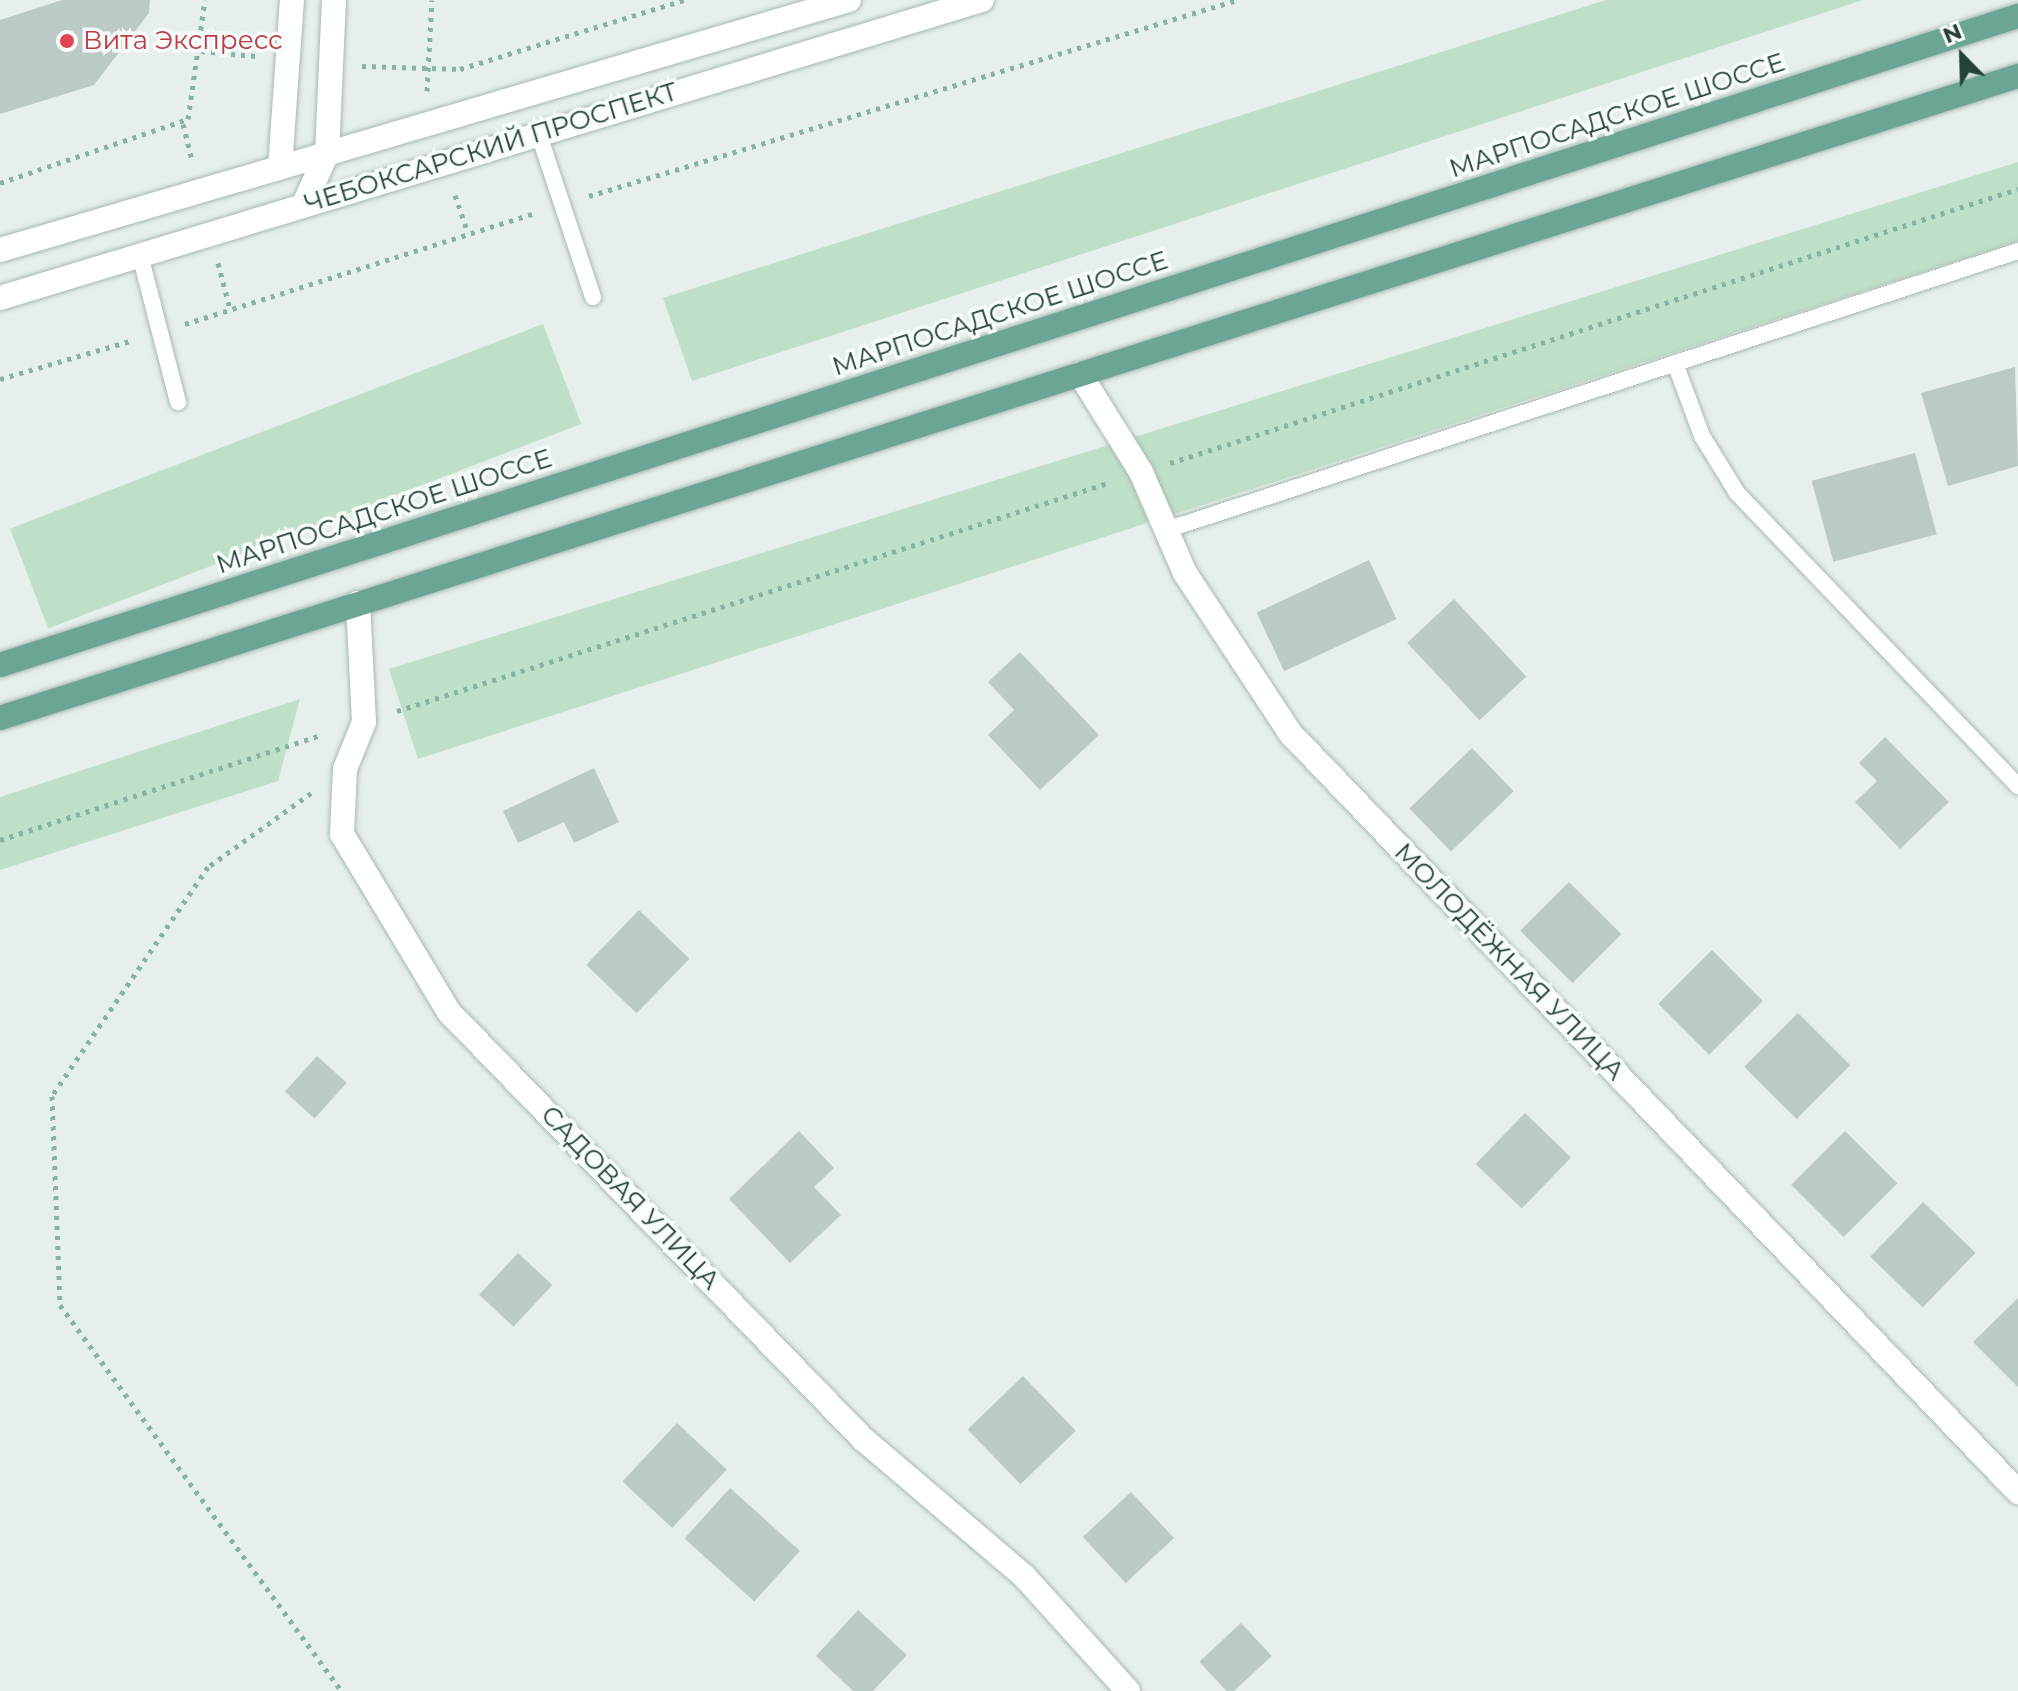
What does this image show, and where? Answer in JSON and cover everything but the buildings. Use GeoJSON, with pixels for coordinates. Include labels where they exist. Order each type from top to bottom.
{"type":"FeatureCollection","features":[{"type":"Feature","properties":{"kind":"main road","name":"МАРПОСАДСКОЕ ШОССЕ"},"geometry":{"type":"LineString","coordinates":[[0,665],[2018,16]]}},
{"type":"Feature","properties":{"kind":"main road"},"geometry":{"type":"LineString","coordinates":[[0,718],[2018,76]]}},
{"type":"Feature","properties":{"kind":"street"},"geometry":{"type":"LineString","coordinates":[[292,0],[280,167],[304,204]]}},
{"type":"Feature","properties":{"kind":"street"},"geometry":{"type":"LineString","coordinates":[[304,204],[327,153],[334,0]]}},
{"type":"Feature","properties":{"kind":"street","name":"ЧЕБОКСАРСКИЙ ПРОСПЕКТ"},"geometry":{"type":"LineString","coordinates":[[0,250],[849,0]]}},
{"type":"Feature","properties":{"kind":"street","name":"ЧЕБОКСАРСКИЙ ПРОСПЕКТ"},"geometry":{"type":"LineString","coordinates":[[0,298],[982,0]]}},
{"type":"Feature","properties":{"kind":"street","name":"МОЛОДЁЖНАЯ УЛИЦА"},"geometry":{"type":"LineString","coordinates":[[1080,374],[1141,472],[1185,573],[1290,733],[2018,1492]]}},
{"type":"Feature","properties":{"kind":"street","name":"САДОВАЯ УЛИЦА"},"geometry":{"type":"LineString","coordinates":[[358,603],[364,722],[345,769],[342,834],[449,1012],[863,1439],[1024,1576],[1128,1691]]}},
{"type":"Feature","properties":{"kind":"lane"},"geometry":{"type":"LineString","coordinates":[[539,135],[593,297]]}},
{"type":"Feature","properties":{"kind":"lane"},"geometry":{"type":"LineString","coordinates":[[1166,530],[2018,251]]}},
{"type":"Feature","properties":{"kind":"lane"},"geometry":{"type":"LineString","coordinates":[[140,255],[178,402]]}},
{"type":"Feature","properties":{"kind":"lane"},"geometry":{"type":"LineString","coordinates":[[1675,363],[1702,436],[1737,493],[2018,786]]}},
{"type":"Feature","properties":{"kind":"path"},"geometry":{"type":"LineString","coordinates":[[0,183],[183,124],[196,102],[205,0]]}},
{"type":"Feature","properties":{"kind":"path"},"geometry":{"type":"LineString","coordinates":[[426,72],[432,0]]}},
{"type":"Feature","properties":{"kind":"path"},"geometry":{"type":"LineString","coordinates":[[357,65],[426,72],[460,69],[684,0]]}},
{"type":"Feature","properties":{"kind":"path"},"geometry":{"type":"LineString","coordinates":[[579,199],[1237,0]]}},
{"type":"Feature","properties":{"kind":"path"},"geometry":{"type":"LineString","coordinates":[[201,51],[257,56]]}},
{"type":"Feature","properties":{"kind":"path"},"geometry":{"type":"LineString","coordinates":[[183,124],[191,157]]}},
{"type":"Feature","properties":{"kind":"path"},"geometry":{"type":"LineString","coordinates":[[453,186],[468,233]]}},
{"type":"Feature","properties":{"kind":"path"},"geometry":{"type":"LineString","coordinates":[[0,840],[2018,189]]}},
{"type":"Feature","properties":{"kind":"path"},"geometry":{"type":"LineString","coordinates":[[173,328],[548,208]]}},
{"type":"Feature","properties":{"kind":"path"},"geometry":{"type":"LineString","coordinates":[[216,255],[230,309]]}},
{"type":"Feature","properties":{"kind":"path"},"geometry":{"type":"LineString","coordinates":[[0,379],[141,337]]}},
{"type":"Feature","properties":{"kind":"path"},"geometry":{"type":"LineString","coordinates":[[341,1691],[60,1305],[52,1096],[208,867],[345,769]]}},
{"type":"Feature","properties":{"kind":"green space"},"geometry":{"type":"Polygon","coordinates":[[[1606,0],[1863,0],[692,381],[663,298],[1606,0]]]}},
{"type":"Feature","properties":{"kind":"green space"},"geometry":{"type":"Polygon","coordinates":[[[2018,162],[2018,241],[418,759],[389,669],[2018,162]]]}},
{"type":"Feature","properties":{"kind":"green space"},"geometry":{"type":"Polygon","coordinates":[[[543,324],[581,424],[48,629],[10,529],[543,324]]]}},
{"type":"Feature","properties":{"kind":"green space"},"geometry":{"type":"Polygon","coordinates":[[[300,699],[278,781],[0,870],[0,797],[300,699]]]}},
{"type":"Feature","properties":{"kind":"place","name":"Вита Экспресс"},"geometry":{"type":"Point","coordinates":[67,41]}}]}
